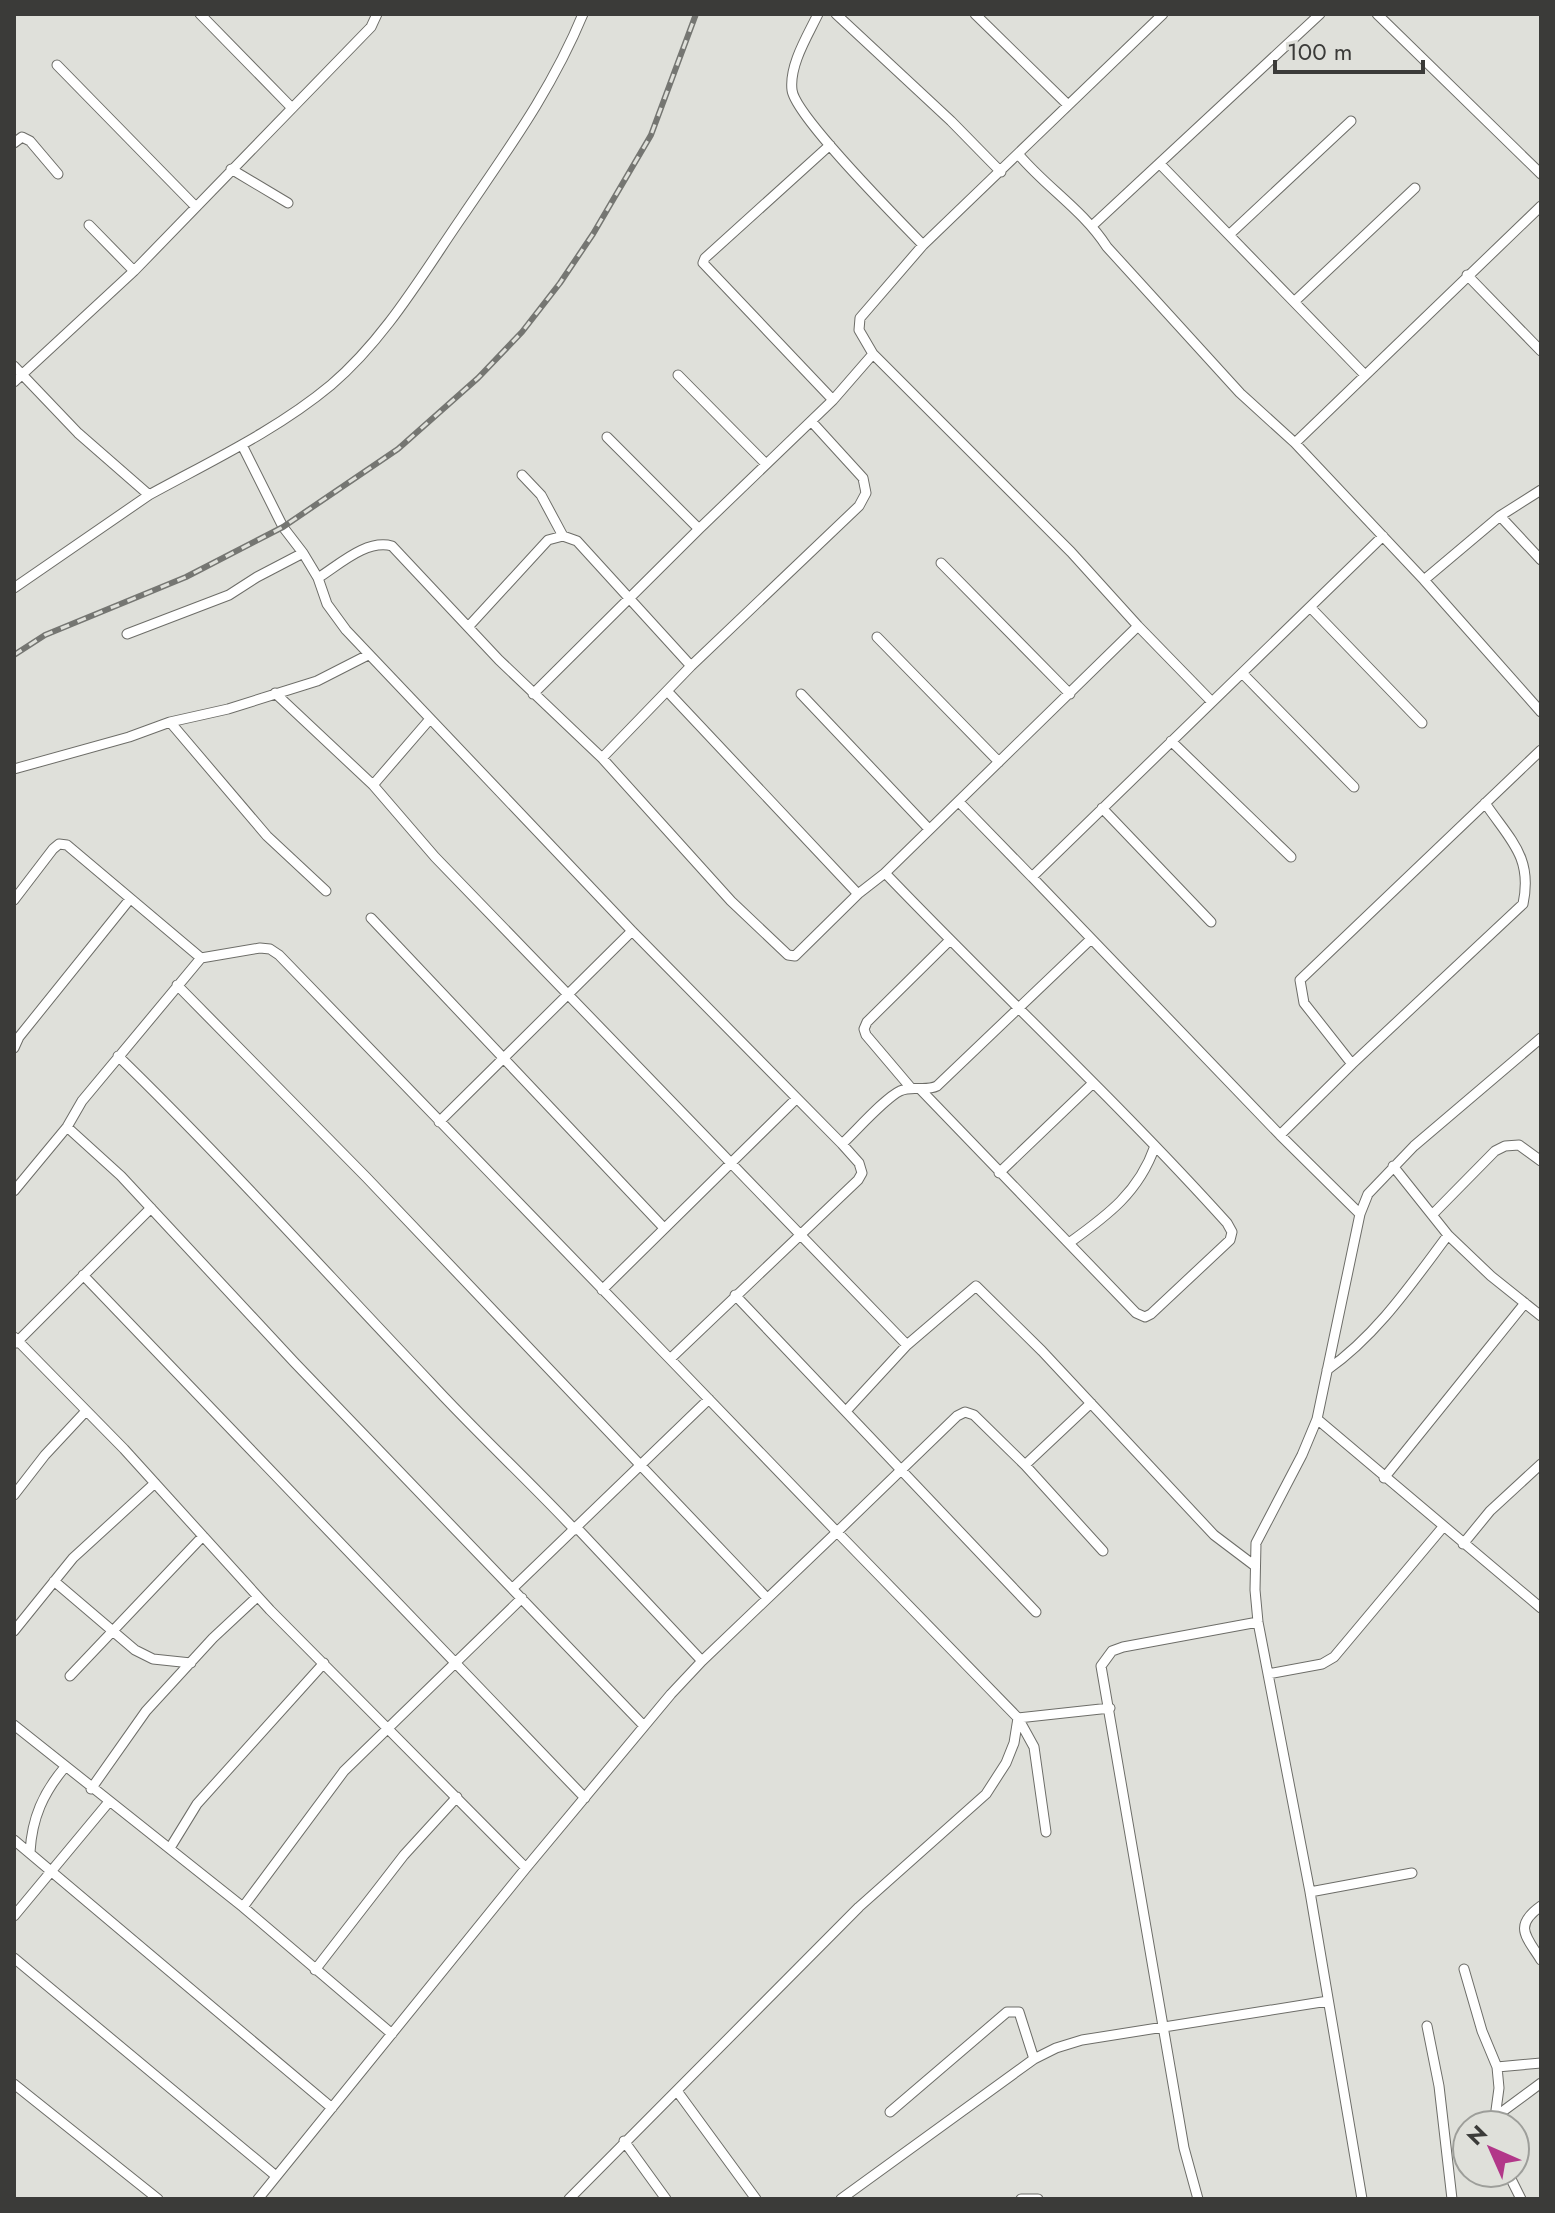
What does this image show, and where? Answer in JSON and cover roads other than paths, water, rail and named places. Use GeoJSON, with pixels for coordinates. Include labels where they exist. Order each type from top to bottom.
{"type":"FeatureCollection","features":[{"type":"Feature","properties":{"kind":"street"},"geometry":{"type":"LineString","coordinates":[[200,14],[291,107]]}},
{"type":"Feature","properties":{"kind":"street"},"geometry":{"type":"LineString","coordinates":[[14,382],[18,370],[134,271],[371,27],[377,14]]}},
{"type":"Feature","properties":{"kind":"street"},"geometry":{"type":"LineString","coordinates":[[14,588],[149,495],[242,445],[303,407],[358,360],[428,268],[548,89],[583,14]]}},
{"type":"Feature","properties":{"kind":"street"},"geometry":{"type":"LineString","coordinates":[[818,14],[796,64],[791,85],[798,106],[923,245]]}},
{"type":"Feature","properties":{"kind":"street"},"geometry":{"type":"LineString","coordinates":[[836,14],[1001,172]]}},
{"type":"Feature","properties":{"kind":"street"},"geometry":{"type":"LineString","coordinates":[[975,14],[1068,105]]}},
{"type":"Feature","properties":{"kind":"street"},"geometry":{"type":"LineString","coordinates":[[1163,14],[923,245],[860,318],[859,330],[873,354],[1071,552],[1212,702]]}},
{"type":"Feature","properties":{"kind":"street"},"geometry":{"type":"LineString","coordinates":[[1093,225],[1320,14]]}},
{"type":"Feature","properties":{"kind":"street"},"geometry":{"type":"LineString","coordinates":[[1377,14],[1541,174]]}},
{"type":"Feature","properties":{"kind":"street"},"geometry":{"type":"LineString","coordinates":[[57,65],[196,207]]}},
{"type":"Feature","properties":{"kind":"street"},"geometry":{"type":"LineString","coordinates":[[1230,234],[1351,121]]}},
{"type":"Feature","properties":{"kind":"street"},"geometry":{"type":"LineString","coordinates":[[14,143],[22,137],[30,141],[58,174]]}},
{"type":"Feature","properties":{"kind":"street"},"geometry":{"type":"LineString","coordinates":[[830,145],[703,263],[833,400]]}},
{"type":"Feature","properties":{"kind":"street"},"geometry":{"type":"LineString","coordinates":[[1019,155],[1037,176],[1093,225],[1107,247],[1240,393],[1295,443],[1383,536],[1541,712]]}},
{"type":"Feature","properties":{"kind":"street"},"geometry":{"type":"LineString","coordinates":[[1160,164],[1365,375]]}},
{"type":"Feature","properties":{"kind":"street"},"geometry":{"type":"LineString","coordinates":[[231,169],[288,203]]}},
{"type":"Feature","properties":{"kind":"street"},"geometry":{"type":"LineString","coordinates":[[1295,301],[1415,188]]}},
{"type":"Feature","properties":{"kind":"street"},"geometry":{"type":"LineString","coordinates":[[1295,443],[1541,206]]}},
{"type":"Feature","properties":{"kind":"street"},"geometry":{"type":"LineString","coordinates":[[89,225],[134,271]]}},
{"type":"Feature","properties":{"kind":"street"},"geometry":{"type":"LineString","coordinates":[[1467,275],[1541,351]]}},
{"type":"Feature","properties":{"kind":"street"},"geometry":{"type":"LineString","coordinates":[[533,694],[833,400],[873,354]]}},
{"type":"Feature","properties":{"kind":"street"},"geometry":{"type":"LineString","coordinates":[[18,370],[78,433],[149,495]]}},
{"type":"Feature","properties":{"kind":"street"},"geometry":{"type":"LineString","coordinates":[[678,375],[766,464]]}},
{"type":"Feature","properties":{"kind":"street"},"geometry":{"type":"LineString","coordinates":[[602,758],[691,666],[859,506],[866,493],[863,478],[811,421]]}},
{"type":"Feature","properties":{"kind":"street"},"geometry":{"type":"LineString","coordinates":[[607,437],[699,529]]}},
{"type":"Feature","properties":{"kind":"street"},"geometry":{"type":"LineString","coordinates":[[242,445],[283,527],[318,578],[327,604],[368,655],[859,1163],[862,1173],[858,1180],[670,1359]]}},
{"type":"Feature","properties":{"kind":"street"},"geometry":{"type":"LineString","coordinates":[[522,475],[541,495],[563,536]]}},
{"type":"Feature","properties":{"kind":"street"},"geometry":{"type":"LineString","coordinates":[[1424,580],[1500,516],[1541,490]]}},
{"type":"Feature","properties":{"kind":"street"},"geometry":{"type":"LineString","coordinates":[[1500,516],[1541,560]]}},
{"type":"Feature","properties":{"kind":"street"},"geometry":{"type":"LineString","coordinates":[[469,626],[548,540],[563,536],[577,541],[691,666]]}},
{"type":"Feature","properties":{"kind":"street"},"geometry":{"type":"LineString","coordinates":[[1032,877],[1383,536]]}},
{"type":"Feature","properties":{"kind":"street"},"geometry":{"type":"LineString","coordinates":[[318,578],[367,548],[384,544],[392,546],[533,694],[602,758],[731,901],[788,955],[795,956],[959,802],[1138,626]]}},
{"type":"Feature","properties":{"kind":"street"},"geometry":{"type":"LineString","coordinates":[[127,634],[229,595],[303,553]]}},
{"type":"Feature","properties":{"kind":"street"},"geometry":{"type":"LineString","coordinates":[[941,563],[1070,694]]}},
{"type":"Feature","properties":{"kind":"street"},"geometry":{"type":"LineString","coordinates":[[1310,607],[1422,723]]}},
{"type":"Feature","properties":{"kind":"street"},"geometry":{"type":"LineString","coordinates":[[877,637],[999,762]]}},
{"type":"Feature","properties":{"kind":"street"},"geometry":{"type":"LineString","coordinates":[[14,769],[317,681],[368,655]]}},
{"type":"Feature","properties":{"kind":"street"},"geometry":{"type":"LineString","coordinates":[[1242,673],[1354,787]]}},
{"type":"Feature","properties":{"kind":"street"},"geometry":{"type":"LineString","coordinates":[[668,692],[858,894]]}},
{"type":"Feature","properties":{"kind":"street"},"geometry":{"type":"LineString","coordinates":[[275,693],[373,785],[435,857],[907,1345]]}},
{"type":"Feature","properties":{"kind":"street"},"geometry":{"type":"LineString","coordinates":[[801,694],[929,829]]}},
{"type":"Feature","properties":{"kind":"street"},"geometry":{"type":"LineString","coordinates":[[373,785],[430,719]]}},
{"type":"Feature","properties":{"kind":"street"},"geometry":{"type":"LineString","coordinates":[[170,722],[267,836],[326,891]]}},
{"type":"Feature","properties":{"kind":"street"},"geometry":{"type":"LineString","coordinates":[[1171,741],[1291,857]]}},
{"type":"Feature","properties":{"kind":"street"},"geometry":{"type":"LineString","coordinates":[[1352,1064],[1304,1003],[1300,980],[1541,750]]}},
{"type":"Feature","properties":{"kind":"street"},"geometry":{"type":"LineString","coordinates":[[959,802],[1360,1214]]}},
{"type":"Feature","properties":{"kind":"street"},"geometry":{"type":"LineString","coordinates":[[1280,1135],[1523,904],[1527,885],[1524,862],[1485,803]]}},
{"type":"Feature","properties":{"kind":"street"},"geometry":{"type":"LineString","coordinates":[[1102,808],[1211,922]]}},
{"type":"Feature","properties":{"kind":"street"},"geometry":{"type":"LineString","coordinates":[[14,900],[59,844],[67,845],[201,958]]}},
{"type":"Feature","properties":{"kind":"street"},"geometry":{"type":"LineString","coordinates":[[885,873],[1227,1223],[1232,1232],[1230,1240],[1145,1317],[1136,1313],[866,1035],[864,1029],[867,1022],[949,941]]}},
{"type":"Feature","properties":{"kind":"street"},"geometry":{"type":"LineString","coordinates":[[14,1048],[16,1034],[130,899]]}},
{"type":"Feature","properties":{"kind":"street"},"geometry":{"type":"LineString","coordinates":[[371,918],[664,1228]]}},
{"type":"Feature","properties":{"kind":"street"},"geometry":{"type":"LineString","coordinates":[[439,1122],[632,931]]}},
{"type":"Feature","properties":{"kind":"street"},"geometry":{"type":"LineString","coordinates":[[842,1144],[898,1092],[929,1090],[937,1086],[1091,939]]}},
{"type":"Feature","properties":{"kind":"street"},"geometry":{"type":"LineString","coordinates":[[14,1191],[67,1127],[82,1101],[118,1056],[201,958],[270,949],[1018,1718],[1034,1747],[1046,1832]]}},
{"type":"Feature","properties":{"kind":"street"},"geometry":{"type":"LineString","coordinates":[[177,985],[641,1463],[767,1598]]}},
{"type":"Feature","properties":{"kind":"street"},"geometry":{"type":"LineString","coordinates":[[1362,2199],[1310,1892],[1258,1622],[1256,1543],[1302,1455],[1317,1419],[1360,1214],[1368,1194],[1414,1146],[1541,1038]]}},
{"type":"Feature","properties":{"kind":"street"},"geometry":{"type":"LineString","coordinates":[[118,1056],[702,1661]]}},
{"type":"Feature","properties":{"kind":"street"},"geometry":{"type":"LineString","coordinates":[[999,1173],[1092,1084]]}},
{"type":"Feature","properties":{"kind":"street"},"geometry":{"type":"LineString","coordinates":[[602,1290],[796,1099]]}},
{"type":"Feature","properties":{"kind":"street"},"geometry":{"type":"LineString","coordinates":[[67,1127],[121,1176],[295,1363],[644,1726]]}},
{"type":"Feature","properties":{"kind":"street"},"geometry":{"type":"LineString","coordinates":[[1432,1215],[1495,1151],[1505,1146],[1519,1145],[1541,1161]]}},
{"type":"Feature","properties":{"kind":"street"},"geometry":{"type":"LineString","coordinates":[[1069,1243],[1105,1215],[1141,1179],[1155,1146]]}},
{"type":"Feature","properties":{"kind":"street"},"geometry":{"type":"LineString","coordinates":[[1393,1166],[1448,1235],[1491,1276],[1541,1316]]}},
{"type":"Feature","properties":{"kind":"street"},"geometry":{"type":"LineString","coordinates":[[151,1208],[15,1341],[155,1483],[257,1597],[526,1868]]}},
{"type":"Feature","properties":{"kind":"street"},"geometry":{"type":"LineString","coordinates":[[1327,1370],[1344,1358],[1392,1309],[1448,1235]]}},
{"type":"Feature","properties":{"kind":"street"},"geometry":{"type":"LineString","coordinates":[[83,1275],[585,1798]]}},
{"type":"Feature","properties":{"kind":"street"},"geometry":{"type":"LineString","coordinates":[[847,1410],[907,1345],[976,1286],[1214,1535],[1255,1566]]}},
{"type":"Feature","properties":{"kind":"street"},"geometry":{"type":"LineString","coordinates":[[735,1295],[1036,1612]]}},
{"type":"Feature","properties":{"kind":"street"},"geometry":{"type":"LineString","coordinates":[[1384,1478],[1525,1303]]}},
{"type":"Feature","properties":{"kind":"street"},"geometry":{"type":"LineString","coordinates":[[513,1588],[709,1399]]}},
{"type":"Feature","properties":{"kind":"street"},"geometry":{"type":"LineString","coordinates":[[1025,1465],[1091,1403]]}},
{"type":"Feature","properties":{"kind":"street"},"geometry":{"type":"LineString","coordinates":[[14,1495],[45,1455],[86,1411]]}},
{"type":"Feature","properties":{"kind":"street"},"geometry":{"type":"LineString","coordinates":[[258,2199],[526,1868],[702,1661],[957,1416],[965,1412],[974,1415],[1025,1465],[1103,1551]]}},
{"type":"Feature","properties":{"kind":"street"},"geometry":{"type":"LineString","coordinates":[[1317,1419],[1541,1608]]}},
{"type":"Feature","properties":{"kind":"street"},"geometry":{"type":"LineString","coordinates":[[1463,1544],[1490,1511],[1541,1464]]}},
{"type":"Feature","properties":{"kind":"street"},"geometry":{"type":"LineString","coordinates":[[14,1631],[73,1558],[155,1483]]}},
{"type":"Feature","properties":{"kind":"street"},"geometry":{"type":"LineString","coordinates":[[1268,1674],[1322,1664],[1334,1657],[1443,1527]]}},
{"type":"Feature","properties":{"kind":"street"},"geometry":{"type":"LineString","coordinates":[[70,1676],[203,1536]]}},
{"type":"Feature","properties":{"kind":"street"},"geometry":{"type":"LineString","coordinates":[[54,1581],[135,1650],[153,1659],[191,1663]]}},
{"type":"Feature","properties":{"kind":"street"},"geometry":{"type":"LineString","coordinates":[[91,1789],[146,1711],[257,1597]]}},
{"type":"Feature","properties":{"kind":"street"},"geometry":{"type":"LineString","coordinates":[[243,1907],[337,1779],[373,1739],[389,1728],[522,1598]]}},
{"type":"Feature","properties":{"kind":"street"},"geometry":{"type":"LineString","coordinates":[[1198,2199],[1184,2148],[1101,1666],[1112,1651],[1123,1647],[1258,1622]]}},
{"type":"Feature","properties":{"kind":"street"},"geometry":{"type":"LineString","coordinates":[[170,1848],[197,1804],[324,1663]]}},
{"type":"Feature","properties":{"kind":"street"},"geometry":{"type":"LineString","coordinates":[[1018,1718],[1110,1708]]}},
{"type":"Feature","properties":{"kind":"street"},"geometry":{"type":"LineString","coordinates":[[569,2199],[870,1896],[986,1794],[1006,1763],[1014,1743],[1018,1718]]}},
{"type":"Feature","properties":{"kind":"street"},"geometry":{"type":"LineString","coordinates":[[14,1725],[108,1803],[243,1907],[392,2034]]}},
{"type":"Feature","properties":{"kind":"street"},"geometry":{"type":"LineString","coordinates":[[30,1852],[31,1828],[36,1813],[49,1785],[65,1767]]}},
{"type":"Feature","properties":{"kind":"street"},"geometry":{"type":"LineString","coordinates":[[315,1970],[404,1855],[457,1797]]}},
{"type":"Feature","properties":{"kind":"street"},"geometry":{"type":"LineString","coordinates":[[14,1916],[108,1803]]}},
{"type":"Feature","properties":{"kind":"street"},"geometry":{"type":"LineString","coordinates":[[14,1840],[332,2108]]}},
{"type":"Feature","properties":{"kind":"street"},"geometry":{"type":"LineString","coordinates":[[1310,1892],[1412,1873]]}},
{"type":"Feature","properties":{"kind":"street"},"geometry":{"type":"LineString","coordinates":[[1541,1906],[1523,1923],[1524,1933],[1541,1960]]}},
{"type":"Feature","properties":{"kind":"street"},"geometry":{"type":"LineString","coordinates":[[14,1958],[276,2176]]}},
{"type":"Feature","properties":{"kind":"street"},"geometry":{"type":"LineString","coordinates":[[1464,1969],[1482,2031],[1497,2067],[1499,2088],[1496,2109]]}},
{"type":"Feature","properties":{"kind":"street"},"geometry":{"type":"LineString","coordinates":[[841,2199],[1034,2059],[1068,2043],[1328,2001]]}},
{"type":"Feature","properties":{"kind":"street"},"geometry":{"type":"LineString","coordinates":[[890,2112],[1007,2012],[1019,2012],[1034,2059]]}},
{"type":"Feature","properties":{"kind":"street"},"geometry":{"type":"LineString","coordinates":[[1427,2026],[1439,2086],[1452,2199]]}},
{"type":"Feature","properties":{"kind":"street"},"geometry":{"type":"LineString","coordinates":[[1497,2067],[1541,2063]]}},
{"type":"Feature","properties":{"kind":"street"},"geometry":{"type":"LineString","coordinates":[[1509,2109],[1541,2083]]}},
{"type":"Feature","properties":{"kind":"street"},"geometry":{"type":"LineString","coordinates":[[14,2084],[158,2199]]}},
{"type":"Feature","properties":{"kind":"street"},"geometry":{"type":"LineString","coordinates":[[677,2091],[756,2199]]}},
{"type":"Feature","properties":{"kind":"street"},"geometry":{"type":"LineString","coordinates":[[624,2141],[666,2199]]}},
{"type":"Feature","properties":{"kind":"street"},"geometry":{"type":"LineString","coordinates":[[1021,2199],[1038,2199]]}},
{"type":"Feature","properties":{"kind":"railway"},"geometry":{"type":"LineString","coordinates":[[14,655],[45,635],[186,577],[283,527],[398,449],[478,378],[522,332],[593,234],[651,135],[696,14]]}}]}
